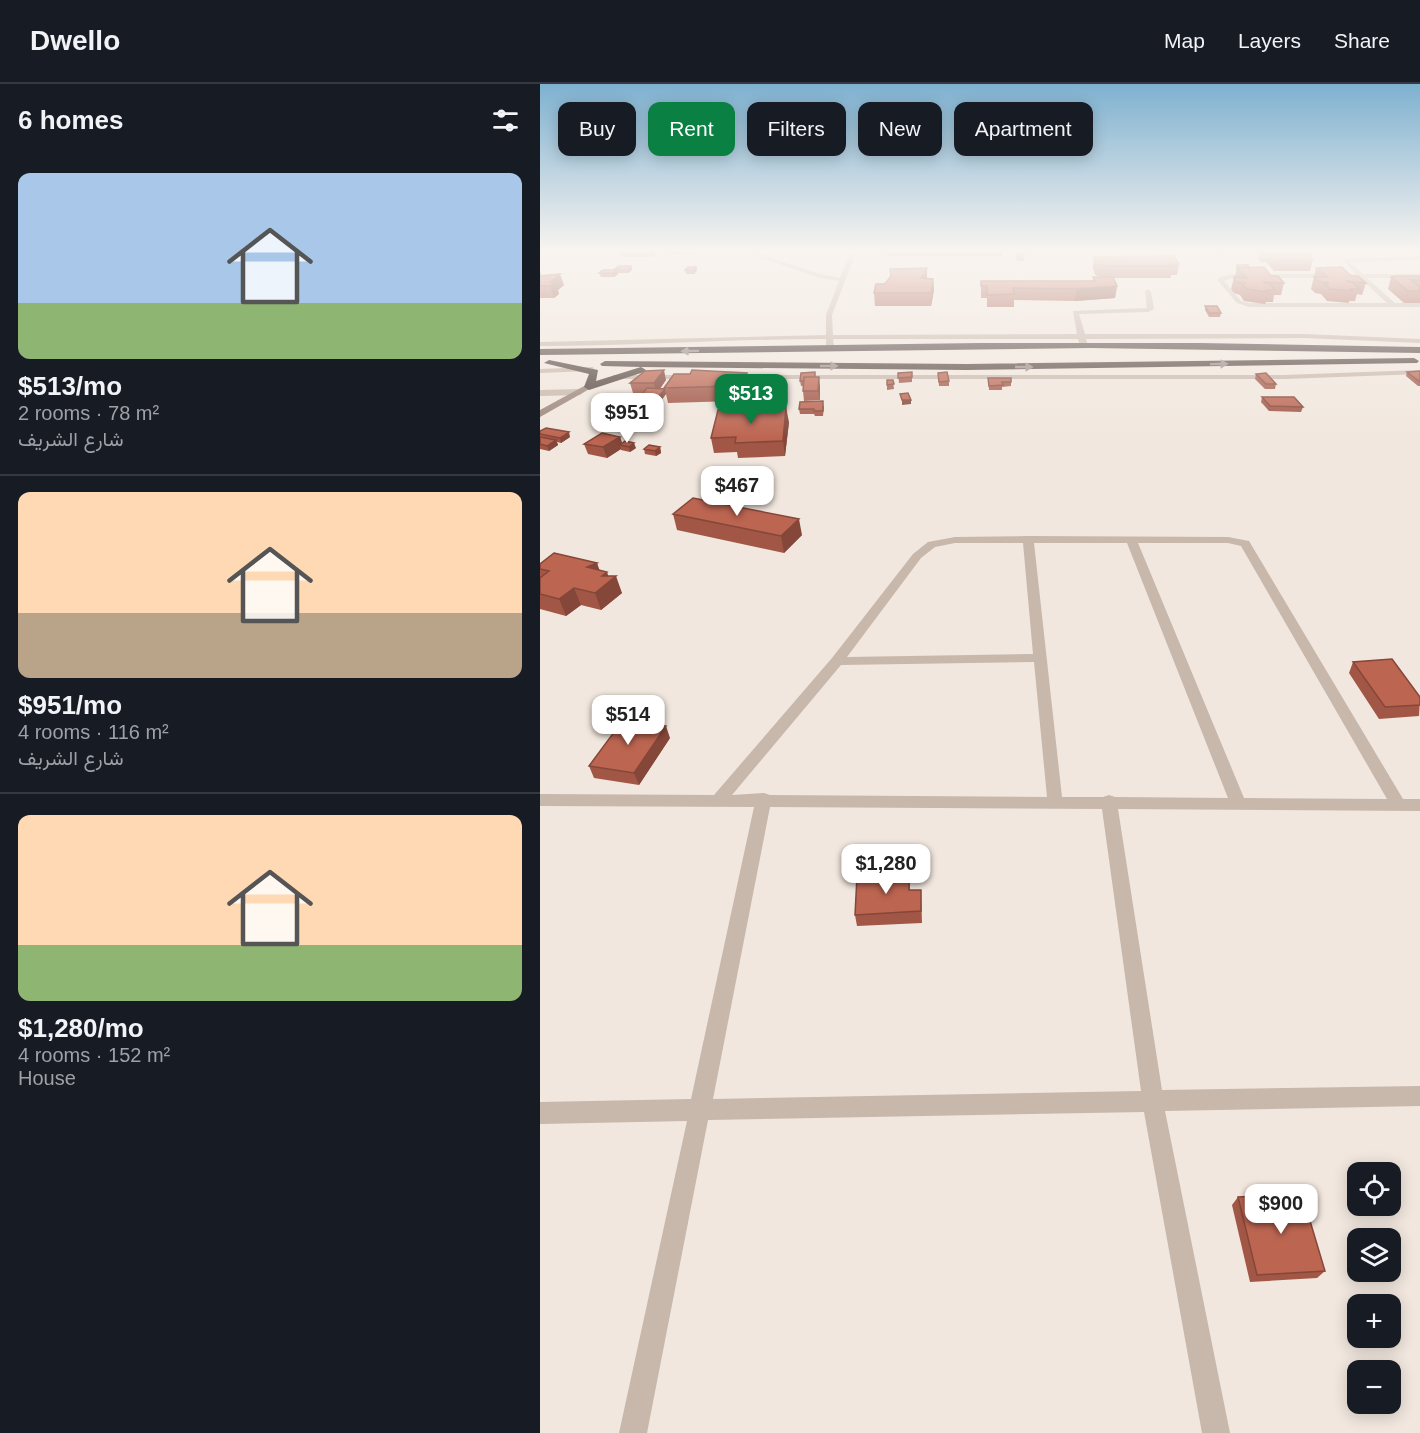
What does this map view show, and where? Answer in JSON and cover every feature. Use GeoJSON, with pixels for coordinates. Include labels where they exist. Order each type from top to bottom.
{"type":"FeatureCollection","features":[{"type":"Feature","properties":{"kind":"highway"},"geometry":{"type":"LineString","coordinates":[[1077,366],[1058,355],[1065,348],[1082,341]]}},
{"type":"Feature","properties":{"kind":"highway"},"geometry":{"type":"LineString","coordinates":[[540,352],[830,349],[1082,341],[1420,350]]}},
{"type":"Feature","properties":{"kind":"highway"},"geometry":{"type":"LineString","coordinates":[[963,345],[981,352],[982,358],[967,367]]}},
{"type":"Feature","properties":{"kind":"highway"},"geometry":{"type":"LineString","coordinates":[[545,363],[967,367],[1420,361]]}},
{"type":"Feature","properties":{"kind":"highway"},"geometry":{"type":"LineString","coordinates":[[545,363],[590,369],[595,372],[585,389]]}},
{"type":"Feature","properties":{"kind":"highway"},"geometry":{"type":"LineString","coordinates":[[585,389],[616,377],[644,370],[679,366]]}},
{"type":"Feature","properties":{"kind":"main road"},"geometry":{"type":"LineString","coordinates":[[540,414],[585,389]]}},
{"type":"Feature","properties":{"kind":"street"},"geometry":{"type":"LineString","coordinates":[[830,313],[830,349]]}},
{"type":"Feature","properties":{"kind":"street"},"geometry":{"type":"LineString","coordinates":[[1075,313],[1082,341]]}},
{"type":"Feature","properties":{"kind":"street"},"geometry":{"type":"LineString","coordinates":[[540,344],[612,344],[747,337],[1082,341],[1305,336],[1420,341]]}},
{"type":"Feature","properties":{"kind":"street"},"geometry":{"type":"LineString","coordinates":[[1268,363],[1284,377]]}},
{"type":"Feature","properties":{"kind":"street"},"geometry":{"type":"LineString","coordinates":[[540,370],[590,369]]}},
{"type":"Feature","properties":{"kind":"street"},"geometry":{"type":"LineString","coordinates":[[717,377],[1284,377],[1420,372]]}},
{"type":"Feature","properties":{"kind":"street"},"geometry":{"type":"LineString","coordinates":[[616,377],[706,377]]}},
{"type":"Feature","properties":{"kind":"street"},"geometry":{"type":"LineString","coordinates":[[540,393],[585,389]]}},
{"type":"Feature","properties":{"kind":"street"},"geometry":{"type":"LineString","coordinates":[[1028,539],[1055,801]]}},
{"type":"Feature","properties":{"kind":"street"},"geometry":{"type":"LineString","coordinates":[[1131,539],[1238,803]]}},
{"type":"Feature","properties":{"kind":"street"},"geometry":{"type":"LineString","coordinates":[[720,799],[837,661],[916,556],[932,544],[955,540],[1131,539],[1228,540],[1245,543],[1397,803]]}},
{"type":"Feature","properties":{"kind":"street"},"geometry":{"type":"LineString","coordinates":[[837,661],[1040,658]]}},
{"type":"Feature","properties":{"kind":"street"},"geometry":{"type":"LineString","coordinates":[[540,800],[764,799],[1420,805]]}},
{"type":"Feature","properties":{"kind":"street"},"geometry":{"type":"LineString","coordinates":[[633,1433],[764,799]]}},
{"type":"Feature","properties":{"kind":"street"},"geometry":{"type":"LineString","coordinates":[[1109,801],[1154,1103],[1216,1433]]}},
{"type":"Feature","properties":{"kind":"street"},"geometry":{"type":"LineString","coordinates":[[540,1113],[1154,1103],[1420,1096]]}},
{"type":"Feature","properties":{"kind":"building"},"geometry":{"type":"Polygon","coordinates":[[[664,370],[654,383],[630,383],[645,371],[664,370]]]}},
{"type":"Feature","properties":{"kind":"building"},"geometry":{"type":"Polygon","coordinates":[[[692,370],[747,373],[742,382],[733,382],[731,386],[664,388],[674,374],[690,374],[692,370]]]}},
{"type":"Feature","properties":{"kind":"building"},"geometry":{"type":"Polygon","coordinates":[[[1420,371],[1420,382],[1407,372],[1420,371]]]}},
{"type":"Feature","properties":{"kind":"building"},"geometry":{"type":"Polygon","coordinates":[[[815,372],[815,377],[804,377],[804,381],[800,381],[801,373],[815,372]]]}},
{"type":"Feature","properties":{"kind":"building"},"geometry":{"type":"Polygon","coordinates":[[[912,372],[912,377],[898,378],[898,373],[912,372]]]}},
{"type":"Feature","properties":{"kind":"building"},"geometry":{"type":"Polygon","coordinates":[[[947,372],[949,381],[939,382],[938,373],[947,372]]]}},
{"type":"Feature","properties":{"kind":"building"},"geometry":{"type":"Polygon","coordinates":[[[1266,373],[1276,384],[1266,384],[1256,374],[1266,373]]]}},
{"type":"Feature","properties":{"kind":"building"},"geometry":{"type":"Polygon","coordinates":[[[804,377],[819,377],[818,391],[803,391],[804,377]]]}},
{"type":"Feature","properties":{"kind":"building"},"geometry":{"type":"Polygon","coordinates":[[[988,378],[1011,378],[1011,382],[989,386],[988,378]]]}},
{"type":"Feature","properties":{"kind":"building"},"geometry":{"type":"Polygon","coordinates":[[[887,380],[893,380],[894,384],[887,385],[887,380]]]}},
{"type":"Feature","properties":{"kind":"building"},"geometry":{"type":"Polygon","coordinates":[[[745,387],[778,387],[776,393],[743,394],[745,387]]]}},
{"type":"Feature","properties":{"kind":"building"},"geometry":{"type":"Polygon","coordinates":[[[647,388],[665,389],[658,397],[640,397],[647,388]]]}},
{"type":"Feature","properties":{"kind":"building"},"geometry":{"type":"Polygon","coordinates":[[[908,393],[911,400],[902,400],[900,394],[908,393]]]}},
{"type":"Feature","properties":{"kind":"building"},"geometry":{"type":"Polygon","coordinates":[[[1262,397],[1294,397],[1303,407],[1270,406],[1262,397]]]}},
{"type":"Feature","properties":{"kind":"building"},"geometry":{"type":"Polygon","coordinates":[[[823,401],[823,411],[799,409],[800,402],[823,401]]]}},
{"type":"Feature","properties":{"kind":"building"},"geometry":{"type":"Polygon","coordinates":[[[786,407],[783,441],[735,443],[736,437],[711,438],[718,410],[786,407]]]}},
{"type":"Feature","properties":{"kind":"building"},"geometry":{"type":"Polygon","coordinates":[[[546,428],[569,432],[560,438],[540,434],[540,431],[546,428]]]}},
{"type":"Feature","properties":{"kind":"building"},"geometry":{"type":"Polygon","coordinates":[[[602,433],[620,437],[603,447],[584,444],[602,433]]]}},
{"type":"Feature","properties":{"kind":"building"},"geometry":{"type":"Polygon","coordinates":[[[540,437],[556,440],[547,446],[540,444],[540,437]]]}},
{"type":"Feature","properties":{"kind":"building"},"geometry":{"type":"Polygon","coordinates":[[[625,441],[634,443],[629,447],[620,445],[625,441]]]}},
{"type":"Feature","properties":{"kind":"building"},"geometry":{"type":"Polygon","coordinates":[[[649,445],[660,447],[655,451],[644,449],[649,445]]]}},
{"type":"Feature","properties":{"kind":"building"},"geometry":{"type":"Polygon","coordinates":[[[693,498],[799,519],[781,536],[673,514],[693,498]]]}},
{"type":"Feature","properties":{"kind":"building"},"geometry":{"type":"Polygon","coordinates":[[[554,553],[597,563],[587,567],[607,572],[602,576],[616,576],[595,593],[574,588],[559,599],[540,594],[540,578],[549,571],[540,569],[540,564],[554,553]]]}},
{"type":"Feature","properties":{"kind":"building"},"geometry":{"type":"Polygon","coordinates":[[[1392,659],[1420,697],[1420,705],[1385,707],[1353,662],[1392,659]]]}},
{"type":"Feature","properties":{"kind":"building"},"geometry":{"type":"Polygon","coordinates":[[[623,720],[666,726],[634,773],[589,766],[623,720]]]}},
{"type":"Feature","properties":{"kind":"building"},"geometry":{"type":"Polygon","coordinates":[[[909,873],[909,890],[921,890],[921,911],[855,915],[857,876],[909,873]]]}},
{"type":"Feature","properties":{"kind":"building"},"geometry":{"type":"Polygon","coordinates":[[[1302,1194],[1325,1271],[1257,1275],[1238,1197],[1302,1194]]]}}]}
